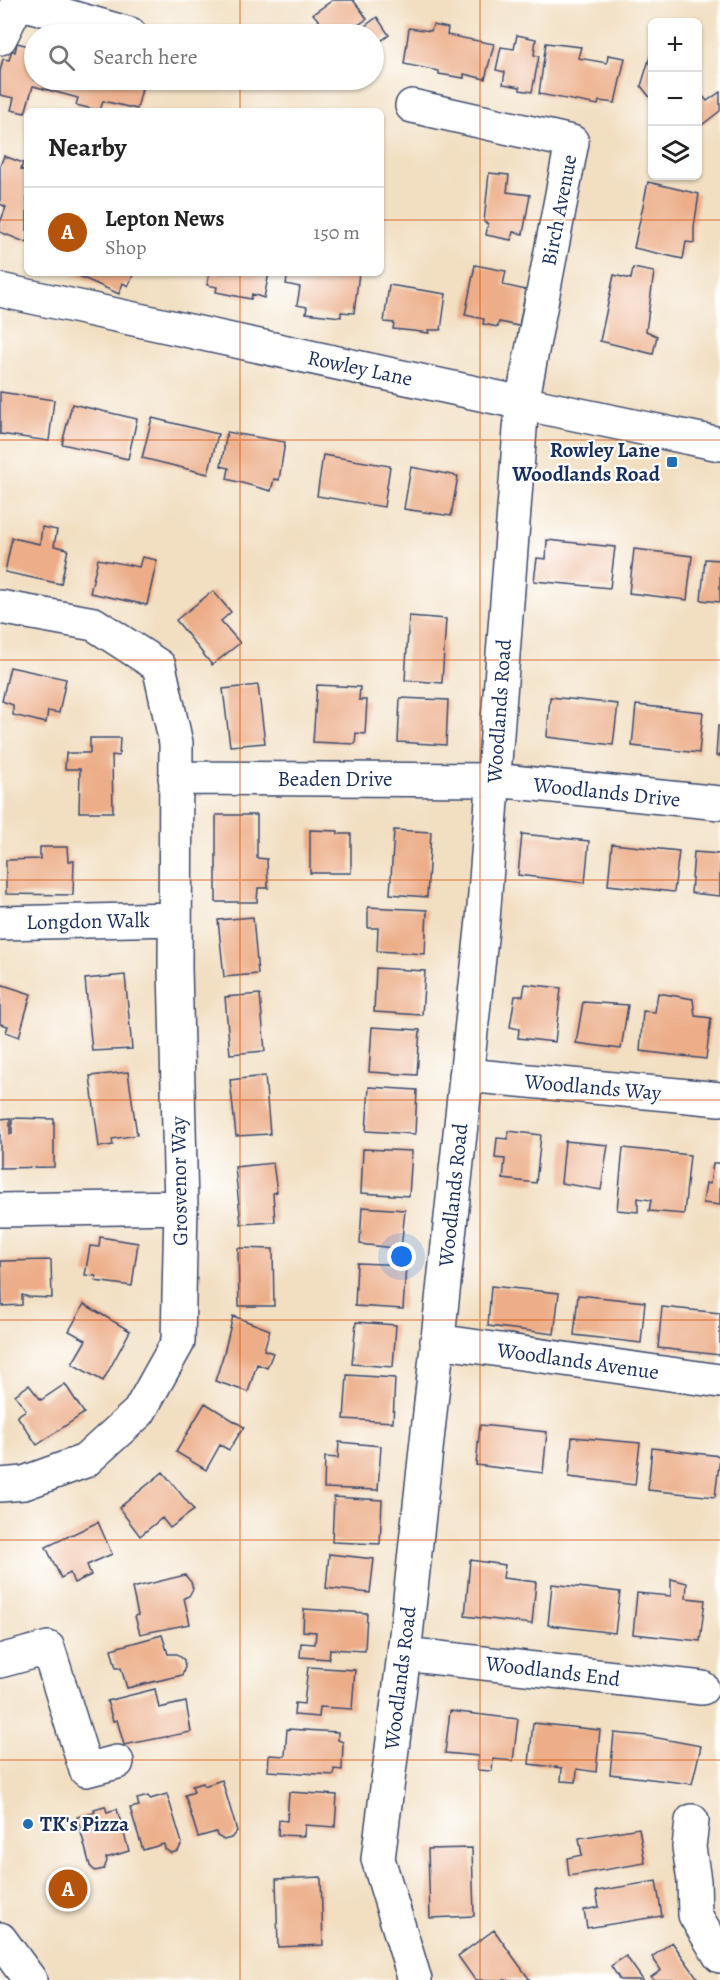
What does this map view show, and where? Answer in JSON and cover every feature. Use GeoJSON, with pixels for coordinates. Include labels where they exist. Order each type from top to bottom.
{"type":"FeatureCollection","features":[{"type":"Feature","properties":{"kind":"street"},"geometry":{"type":"LineString","coordinates":[[0,38],[19,1],[96,24]]}},
{"type":"Feature","properties":{"kind":"street","name":"Birch Avenue"},"geometry":{"type":"LineString","coordinates":[[412,106],[572,141],[522,404]]}},
{"type":"Feature","properties":{"kind":"street","name":"Rowley Lane"},"geometry":{"type":"LineString","coordinates":[[0,290],[522,404],[720,444]]}},
{"type":"Feature","properties":{"kind":"street","name":"Woodlands Road"},"geometry":{"type":"LineString","coordinates":[[415,1980],[378,1858],[404,1654],[483,921],[522,404]]}},
{"type":"Feature","properties":{"kind":"street","name":"Grosvenor Way"},"geometry":{"type":"LineString","coordinates":[[0,607],[94,624],[159,666],[176,743],[175,968],[181,1207],[178,1342],[139,1412],[85,1461],[24,1483],[0,1485]]}},
{"type":"Feature","properties":{"kind":"street","name":"Beaden Drive"},"geometry":{"type":"LineString","coordinates":[[175,778],[494,780]]}},
{"type":"Feature","properties":{"kind":"street","name":"Woodlands Drive"},"geometry":{"type":"LineString","coordinates":[[494,780],[720,803]]}},
{"type":"Feature","properties":{"kind":"street","name":"Longdon Walk"},"geometry":{"type":"LineString","coordinates":[[0,923],[175,919]]}},
{"type":"Feature","properties":{"kind":"street","name":"Woodlands Way"},"geometry":{"type":"LineString","coordinates":[[466,1075],[720,1099]]}},
{"type":"Feature","properties":{"kind":"street"},"geometry":{"type":"LineString","coordinates":[[0,1210],[181,1207]]}},
{"type":"Feature","properties":{"kind":"street","name":"Woodlands Avenue"},"geometry":{"type":"LineString","coordinates":[[437,1341],[720,1381]]}},
{"type":"Feature","properties":{"kind":"street"},"geometry":{"type":"LineString","coordinates":[[0,1661],[48,1648],[86,1770],[117,1762]]}},
{"type":"Feature","properties":{"kind":"street","name":"Woodlands End"},"geometry":{"type":"LineString","coordinates":[[404,1654],[702,1688]]}},
{"type":"Feature","properties":{"kind":"street"},"geometry":{"type":"LineString","coordinates":[[692,1821],[688,1847],[694,1881],[695,1915],[720,1956]]}},
{"type":"Feature","properties":{"kind":"street"},"geometry":{"type":"LineString","coordinates":[[0,1940],[30,1980]]}},
{"type":"Feature","properties":{"kind":"building"},"geometry":{"type":"Polygon","coordinates":[[[333,0],[353,0],[367,19],[360,24],[322,24],[313,14],[333,0]]]}},
{"type":"Feature","properties":{"kind":"building"},"geometry":{"type":"Polygon","coordinates":[[[377,17],[382,24],[368,24],[377,17]]]}},
{"type":"Feature","properties":{"kind":"building"},"geometry":{"type":"Polygon","coordinates":[[[433,25],[448,28],[447,35],[494,44],[485,79],[464,74],[464,78],[439,74],[439,71],[404,64],[409,28],[431,31],[433,25]]]}},
{"type":"Feature","properties":{"kind":"building"},"geometry":{"type":"Polygon","coordinates":[[[384,28],[389,35],[384,39],[384,28]]]}},
{"type":"Feature","properties":{"kind":"building"},"geometry":{"type":"Polygon","coordinates":[[[517,35],[536,39],[534,55],[539,56],[532,92],[503,84],[505,72],[496,70],[501,47],[514,49],[517,35]]]}},
{"type":"Feature","properties":{"kind":"building"},"geometry":{"type":"Polygon","coordinates":[[[17,43],[24,45],[24,90],[32,90],[24,113],[11,110],[14,98],[0,95],[0,71],[3,59],[9,60],[12,50],[15,52],[17,43]]]}},
{"type":"Feature","properties":{"kind":"building"},"geometry":{"type":"Polygon","coordinates":[[[546,43],[581,47],[578,58],[607,63],[608,55],[625,58],[615,103],[599,101],[598,105],[539,94],[546,43]]]}},
{"type":"Feature","properties":{"kind":"building"},"geometry":{"type":"Polygon","coordinates":[[[648,63],[648,95],[641,86],[648,63]]]}},
{"type":"Feature","properties":{"kind":"building"},"geometry":{"type":"Polygon","coordinates":[[[48,90],[142,90],[137,108],[103,101],[101,108],[88,108],[76,105],[78,98],[48,90]]]}},
{"type":"Feature","properties":{"kind":"building"},"geometry":{"type":"Polygon","coordinates":[[[720,92],[720,111],[702,125],[702,95],[707,101],[720,92]]]}},
{"type":"Feature","properties":{"kind":"building"},"geometry":{"type":"Polygon","coordinates":[[[4,156],[23,163],[21,169],[24,170],[24,242],[0,232],[0,223],[6,207],[0,204],[0,166],[4,156]]]}},
{"type":"Feature","properties":{"kind":"building"},"geometry":{"type":"Polygon","coordinates":[[[489,173],[509,175],[507,192],[530,195],[523,234],[513,232],[511,240],[486,235],[488,224],[484,222],[489,173]]]}},
{"type":"Feature","properties":{"kind":"building"},"geometry":{"type":"Polygon","coordinates":[[[648,182],[699,194],[694,243],[686,242],[683,259],[634,248],[648,182]]]}},
{"type":"Feature","properties":{"kind":"building"},"geometry":{"type":"Polygon","coordinates":[[[475,265],[506,271],[503,285],[526,290],[519,326],[499,322],[498,327],[483,324],[484,319],[465,315],[475,265]]]}},
{"type":"Feature","properties":{"kind":"building"},"geometry":{"type":"Polygon","coordinates":[[[633,268],[654,272],[646,331],[657,336],[653,354],[600,341],[614,275],[631,279],[633,268]]]}},
{"type":"Feature","properties":{"kind":"building"},"geometry":{"type":"Polygon","coordinates":[[[79,276],[133,276],[128,286],[123,283],[119,294],[79,276]]]}},
{"type":"Feature","properties":{"kind":"building"},"geometry":{"type":"Polygon","coordinates":[[[208,276],[268,276],[264,298],[252,294],[251,299],[216,292],[217,287],[207,285],[208,276]]]}},
{"type":"Feature","properties":{"kind":"building"},"geometry":{"type":"Polygon","coordinates":[[[287,276],[359,276],[354,313],[341,312],[341,317],[306,313],[307,307],[297,305],[300,287],[286,284],[287,276]]]}},
{"type":"Feature","properties":{"kind":"building"},"geometry":{"type":"Polygon","coordinates":[[[389,285],[446,294],[441,330],[428,330],[429,333],[393,329],[394,323],[384,322],[389,285]]]}},
{"type":"Feature","properties":{"kind":"building"},"geometry":{"type":"Polygon","coordinates":[[[0,392],[54,400],[49,441],[0,434],[0,392]]]}},
{"type":"Feature","properties":{"kind":"building"},"geometry":{"type":"Polygon","coordinates":[[[72,404],[137,419],[128,459],[62,444],[72,404]]]}},
{"type":"Feature","properties":{"kind":"building"},"geometry":{"type":"Polygon","coordinates":[[[152,418],[218,434],[208,474],[142,458],[152,418]]]}},
{"type":"Feature","properties":{"kind":"building"},"geometry":{"type":"Polygon","coordinates":[[[227,432],[285,442],[279,480],[274,479],[271,491],[227,479],[229,468],[221,466],[227,432]]]}},
{"type":"Feature","properties":{"kind":"building"},"geometry":{"type":"Polygon","coordinates":[[[323,455],[390,466],[384,507],[317,496],[323,455]]]}},
{"type":"Feature","properties":{"kind":"building"},"geometry":{"type":"Polygon","coordinates":[[[411,467],[458,476],[451,516],[404,509],[411,467]]]}},
{"type":"Feature","properties":{"kind":"building"},"geometry":{"type":"Polygon","coordinates":[[[42,527],[57,530],[54,546],[68,549],[61,584],[5,572],[12,538],[40,544],[42,527]]]}},
{"type":"Feature","properties":{"kind":"building"},"geometry":{"type":"Polygon","coordinates":[[[547,540],[615,547],[610,588],[534,581],[537,558],[546,559],[547,540]]]}},
{"type":"Feature","properties":{"kind":"building"},"geometry":{"type":"Polygon","coordinates":[[[634,549],[692,556],[687,600],[629,593],[634,549]]]}},
{"type":"Feature","properties":{"kind":"building"},"geometry":{"type":"Polygon","coordinates":[[[142,557],[157,560],[147,605],[90,593],[98,559],[139,567],[142,557]]]}},
{"type":"Feature","properties":{"kind":"building"},"geometry":{"type":"Polygon","coordinates":[[[705,559],[720,560],[720,602],[701,600],[705,559]]]}},
{"type":"Feature","properties":{"kind":"building"},"geometry":{"type":"Polygon","coordinates":[[[213,591],[231,612],[221,621],[240,643],[212,665],[176,620],[213,591]]]}},
{"type":"Feature","properties":{"kind":"building"},"geometry":{"type":"Polygon","coordinates":[[[409,616],[446,619],[442,683],[405,680],[409,616]]]}},
{"type":"Feature","properties":{"kind":"building"},"geometry":{"type":"Polygon","coordinates":[[[10,667],[66,679],[59,713],[48,711],[46,723],[13,715],[13,705],[2,701],[10,667]]]}},
{"type":"Feature","properties":{"kind":"building"},"geometry":{"type":"Polygon","coordinates":[[[258,685],[265,743],[230,746],[223,689],[258,685]]]}},
{"type":"Feature","properties":{"kind":"building"},"geometry":{"type":"Polygon","coordinates":[[[317,685],[360,687],[359,700],[367,700],[365,734],[356,733],[355,744],[313,742],[317,685]]]}},
{"type":"Feature","properties":{"kind":"building"},"geometry":{"type":"Polygon","coordinates":[[[550,697],[618,704],[613,745],[547,737],[550,697]]]}},
{"type":"Feature","properties":{"kind":"building"},"geometry":{"type":"Polygon","coordinates":[[[400,698],[448,700],[446,745],[398,742],[400,698]]]}},
{"type":"Feature","properties":{"kind":"building"},"geometry":{"type":"Polygon","coordinates":[[[636,705],[703,712],[699,753],[632,746],[636,705]]]}},
{"type":"Feature","properties":{"kind":"building"},"geometry":{"type":"Polygon","coordinates":[[[718,726],[720,726],[720,756],[716,756],[718,726]]]}},
{"type":"Feature","properties":{"kind":"building"},"geometry":{"type":"Polygon","coordinates":[[[90,738],[120,738],[119,756],[112,755],[113,812],[79,812],[80,769],[65,769],[66,753],[90,753],[90,738]]]}},
{"type":"Feature","properties":{"kind":"building"},"geometry":{"type":"Polygon","coordinates":[[[216,815],[257,815],[257,858],[267,859],[268,888],[258,888],[257,902],[216,902],[216,815]]]}},
{"type":"Feature","properties":{"kind":"building"},"geometry":{"type":"Polygon","coordinates":[[[310,830],[351,834],[351,873],[310,873],[310,830]]]}},
{"type":"Feature","properties":{"kind":"building"},"geometry":{"type":"Polygon","coordinates":[[[394,830],[431,832],[427,897],[390,894],[394,830]]]}},
{"type":"Feature","properties":{"kind":"building"},"geometry":{"type":"Polygon","coordinates":[[[522,834],[589,841],[585,883],[518,875],[522,834]]]}},
{"type":"Feature","properties":{"kind":"building"},"geometry":{"type":"Polygon","coordinates":[[[612,844],[679,851],[674,892],[608,885],[612,844]]]}},
{"type":"Feature","properties":{"kind":"building"},"geometry":{"type":"Polygon","coordinates":[[[40,847],[67,847],[68,861],[74,861],[73,895],[6,894],[6,860],[40,859],[40,847]]]}},
{"type":"Feature","properties":{"kind":"building"},"geometry":{"type":"Polygon","coordinates":[[[694,852],[720,854],[720,896],[691,893],[694,852]]]}},
{"type":"Feature","properties":{"kind":"building"},"geometry":{"type":"Polygon","coordinates":[[[368,907],[427,910],[425,954],[377,951],[378,928],[368,928],[368,907]]]}},
{"type":"Feature","properties":{"kind":"building"},"geometry":{"type":"Polygon","coordinates":[[[253,917],[258,974],[224,977],[218,920],[253,917]]]}},
{"type":"Feature","properties":{"kind":"building"},"geometry":{"type":"Polygon","coordinates":[[[376,968],[425,971],[422,1015],[374,1012],[376,968]]]}},
{"type":"Feature","properties":{"kind":"building"},"geometry":{"type":"Polygon","coordinates":[[[125,975],[132,1049],[92,1051],[85,979],[125,975]]]}},
{"type":"Feature","properties":{"kind":"building"},"geometry":{"type":"Polygon","coordinates":[[[0,984],[31,994],[19,1037],[6,1032],[8,1026],[0,1024],[0,984]]]}},
{"type":"Feature","properties":{"kind":"building"},"geometry":{"type":"Polygon","coordinates":[[[525,984],[561,988],[555,1042],[518,1038],[519,1029],[510,1027],[515,996],[523,996],[525,984]]]}},
{"type":"Feature","properties":{"kind":"building"},"geometry":{"type":"Polygon","coordinates":[[[658,993],[693,999],[695,1016],[711,1018],[706,1059],[640,1051],[643,1011],[655,1012],[658,993]]]}},
{"type":"Feature","properties":{"kind":"building"},"geometry":{"type":"Polygon","coordinates":[[[260,994],[265,1051],[230,1054],[225,997],[260,994]]]}},
{"type":"Feature","properties":{"kind":"building"},"geometry":{"type":"Polygon","coordinates":[[[583,1002],[628,1005],[621,1049],[576,1043],[583,1002]]]}},
{"type":"Feature","properties":{"kind":"building"},"geometry":{"type":"Polygon","coordinates":[[[372,1027],[420,1030],[417,1075],[369,1072],[372,1027]]]}},
{"type":"Feature","properties":{"kind":"building"},"geometry":{"type":"Polygon","coordinates":[[[128,1072],[137,1135],[112,1139],[113,1145],[99,1147],[90,1076],[128,1072]]]}},
{"type":"Feature","properties":{"kind":"building"},"geometry":{"type":"Polygon","coordinates":[[[265,1076],[270,1134],[236,1136],[230,1080],[265,1076]]]}},
{"type":"Feature","properties":{"kind":"building"},"geometry":{"type":"Polygon","coordinates":[[[369,1087],[417,1090],[415,1134],[366,1131],[369,1087]]]}},
{"type":"Feature","properties":{"kind":"building"},"geometry":{"type":"Polygon","coordinates":[[[10,1118],[10,1134],[12,1134],[12,1118],[54,1119],[54,1167],[0,1168],[0,1119],[10,1118]]]}},
{"type":"Feature","properties":{"kind":"building"},"geometry":{"type":"Polygon","coordinates":[[[508,1131],[541,1135],[536,1183],[503,1179],[505,1159],[495,1158],[497,1138],[508,1139],[508,1131]]]}},
{"type":"Feature","properties":{"kind":"building"},"geometry":{"type":"Polygon","coordinates":[[[565,1141],[608,1145],[601,1190],[561,1183],[565,1141]]]}},
{"type":"Feature","properties":{"kind":"building"},"geometry":{"type":"Polygon","coordinates":[[[623,1148],[690,1155],[684,1214],[649,1211],[651,1200],[638,1198],[638,1212],[617,1210],[623,1148]]]}},
{"type":"Feature","properties":{"kind":"building"},"geometry":{"type":"Polygon","coordinates":[[[363,1149],[412,1151],[409,1196],[361,1193],[363,1149]]]}},
{"type":"Feature","properties":{"kind":"building"},"geometry":{"type":"Polygon","coordinates":[[[273,1163],[277,1192],[273,1193],[275,1222],[241,1224],[235,1167],[273,1163]]]}},
{"type":"Feature","properties":{"kind":"building"},"geometry":{"type":"Polygon","coordinates":[[[713,1163],[720,1163],[720,1205],[703,1203],[706,1183],[710,1184],[713,1163]]]}},
{"type":"Feature","properties":{"kind":"building"},"geometry":{"type":"Polygon","coordinates":[[[362,1207],[405,1210],[401,1249],[360,1244],[362,1207]]]}},
{"type":"Feature","properties":{"kind":"building"},"geometry":{"type":"Polygon","coordinates":[[[100,1237],[138,1243],[132,1286],[95,1281],[96,1276],[85,1275],[90,1246],[99,1247],[100,1237]]]}},
{"type":"Feature","properties":{"kind":"building"},"geometry":{"type":"Polygon","coordinates":[[[238,1248],[273,1249],[274,1306],[239,1306],[238,1248]]]}},
{"type":"Feature","properties":{"kind":"building"},"geometry":{"type":"Polygon","coordinates":[[[51,1260],[52,1298],[22,1295],[22,1305],[2,1306],[1,1261],[51,1260]]]}},
{"type":"Feature","properties":{"kind":"building"},"geometry":{"type":"Polygon","coordinates":[[[357,1263],[406,1265],[403,1309],[355,1306],[357,1263]]]}},
{"type":"Feature","properties":{"kind":"building"},"geometry":{"type":"Polygon","coordinates":[[[491,1286],[559,1293],[554,1334],[488,1326],[491,1286]]]}},
{"type":"Feature","properties":{"kind":"building"},"geometry":{"type":"Polygon","coordinates":[[[578,1295],[645,1302],[641,1343],[574,1335],[578,1295]]]}},
{"type":"Feature","properties":{"kind":"building"},"geometry":{"type":"Polygon","coordinates":[[[84,1304],[130,1331],[103,1381],[72,1364],[86,1340],[69,1331],[84,1304]]]}},
{"type":"Feature","properties":{"kind":"building"},"geometry":{"type":"Polygon","coordinates":[[[662,1307],[720,1313],[720,1355],[658,1348],[662,1307]]]}},
{"type":"Feature","properties":{"kind":"building"},"geometry":{"type":"Polygon","coordinates":[[[233,1316],[270,1330],[264,1350],[273,1353],[267,1368],[257,1364],[248,1392],[215,1381],[233,1316]]]}},
{"type":"Feature","properties":{"kind":"building"},"geometry":{"type":"Polygon","coordinates":[[[356,1322],[396,1325],[393,1367],[352,1364],[356,1322]]]}},
{"type":"Feature","properties":{"kind":"building"},"geometry":{"type":"Polygon","coordinates":[[[347,1375],[395,1378],[393,1422],[344,1419],[347,1375]]]}},
{"type":"Feature","properties":{"kind":"building"},"geometry":{"type":"Polygon","coordinates":[[[65,1384],[84,1413],[37,1445],[17,1416],[26,1410],[15,1395],[29,1385],[41,1400],[65,1384]]]}},
{"type":"Feature","properties":{"kind":"building"},"geometry":{"type":"Polygon","coordinates":[[[205,1403],[244,1427],[229,1450],[220,1445],[206,1470],[176,1452],[205,1403]]]}},
{"type":"Feature","properties":{"kind":"building"},"geometry":{"type":"Polygon","coordinates":[[[480,1425],[547,1432],[543,1473],[476,1465],[480,1425]]]}},
{"type":"Feature","properties":{"kind":"building"},"geometry":{"type":"Polygon","coordinates":[[[572,1437],[640,1443],[635,1485],[569,1477],[572,1437]]]}},
{"type":"Feature","properties":{"kind":"building"},"geometry":{"type":"Polygon","coordinates":[[[339,1442],[381,1446],[378,1490],[324,1488],[325,1457],[338,1458],[339,1442]]]}},
{"type":"Feature","properties":{"kind":"building"},"geometry":{"type":"Polygon","coordinates":[[[652,1448],[720,1456],[715,1497],[648,1490],[652,1448]]]}},
{"type":"Feature","properties":{"kind":"building"},"geometry":{"type":"Polygon","coordinates":[[[163,1472],[194,1510],[170,1528],[162,1518],[140,1536],[119,1508],[163,1472]]]}},
{"type":"Feature","properties":{"kind":"building"},"geometry":{"type":"Polygon","coordinates":[[[334,1497],[382,1500],[380,1544],[332,1542],[334,1497]]]}},
{"type":"Feature","properties":{"kind":"building"},"geometry":{"type":"Polygon","coordinates":[[[98,1522],[112,1554],[87,1565],[91,1575],[74,1583],[70,1573],[61,1578],[46,1547],[98,1522]]]}},
{"type":"Feature","properties":{"kind":"building"},"geometry":{"type":"Polygon","coordinates":[[[329,1554],[374,1559],[370,1593],[326,1588],[329,1554]]]}},
{"type":"Feature","properties":{"kind":"building"},"geometry":{"type":"Polygon","coordinates":[[[470,1560],[505,1565],[503,1578],[536,1582],[532,1624],[465,1616],[470,1560]]]}},
{"type":"Feature","properties":{"kind":"building"},"geometry":{"type":"Polygon","coordinates":[[[185,1575],[193,1589],[189,1596],[184,1598],[190,1624],[140,1634],[135,1616],[138,1615],[132,1588],[185,1575]]]}},
{"type":"Feature","properties":{"kind":"building"},"geometry":{"type":"Polygon","coordinates":[[[671,1579],[687,1583],[686,1598],[705,1600],[700,1641],[633,1634],[637,1593],[671,1596],[671,1579]]]}},
{"type":"Feature","properties":{"kind":"building"},"geometry":{"type":"Polygon","coordinates":[[[552,1584],[620,1592],[615,1633],[548,1625],[552,1584]]]}},
{"type":"Feature","properties":{"kind":"building"},"geometry":{"type":"Polygon","coordinates":[[[304,1609],[367,1613],[365,1651],[330,1649],[329,1659],[300,1657],[301,1643],[315,1644],[316,1632],[303,1631],[304,1609]]]}},
{"type":"Feature","properties":{"kind":"building"},"geometry":{"type":"Polygon","coordinates":[[[162,1635],[168,1654],[177,1654],[184,1660],[185,1667],[182,1675],[127,1688],[121,1668],[116,1668],[111,1649],[162,1635]]]}},
{"type":"Feature","properties":{"kind":"building"},"geometry":{"type":"Polygon","coordinates":[[[308,1667],[355,1670],[352,1709],[320,1707],[319,1717],[294,1715],[295,1703],[304,1704],[308,1667]]]}},
{"type":"Feature","properties":{"kind":"building"},"geometry":{"type":"Polygon","coordinates":[[[155,1689],[159,1708],[186,1702],[191,1732],[124,1745],[117,1720],[113,1721],[107,1701],[155,1689]]]}},
{"type":"Feature","properties":{"kind":"building"},"geometry":{"type":"Polygon","coordinates":[[[450,1711],[518,1719],[513,1761],[493,1759],[492,1771],[477,1770],[478,1756],[445,1753],[450,1711]]]}},
{"type":"Feature","properties":{"kind":"building"},"geometry":{"type":"Polygon","coordinates":[[[533,1723],[600,1730],[596,1772],[577,1769],[576,1782],[561,1781],[562,1768],[529,1764],[533,1723]]]}},
{"type":"Feature","properties":{"kind":"building"},"geometry":{"type":"Polygon","coordinates":[[[287,1729],[338,1732],[338,1740],[343,1742],[342,1770],[334,1769],[334,1775],[268,1771],[269,1755],[285,1756],[287,1729]]]}},
{"type":"Feature","properties":{"kind":"building"},"geometry":{"type":"Polygon","coordinates":[[[614,1733],[647,1736],[701,1746],[692,1784],[610,1774],[614,1733]]]}},
{"type":"Feature","properties":{"kind":"building"},"geometry":{"type":"Polygon","coordinates":[[[222,1780],[237,1831],[231,1838],[224,1840],[217,1836],[216,1832],[198,1837],[185,1795],[194,1792],[192,1786],[203,1783],[204,1786],[222,1780]]]}},
{"type":"Feature","properties":{"kind":"building"},"geometry":{"type":"Polygon","coordinates":[[[289,1792],[337,1795],[335,1827],[305,1825],[304,1836],[278,1835],[279,1820],[287,1821],[289,1792]]]}},
{"type":"Feature","properties":{"kind":"building"},"geometry":{"type":"Polygon","coordinates":[[[167,1794],[182,1843],[178,1851],[171,1853],[165,1849],[164,1844],[143,1850],[130,1808],[139,1806],[137,1799],[148,1796],[150,1799],[167,1794]]]}},
{"type":"Feature","properties":{"kind":"building"},"geometry":{"type":"Polygon","coordinates":[[[105,1806],[107,1812],[117,1809],[129,1851],[106,1858],[104,1869],[95,1871],[90,1866],[77,1817],[95,1812],[94,1809],[105,1806]]]}},
{"type":"Feature","properties":{"kind":"building"},"geometry":{"type":"Polygon","coordinates":[[[639,1828],[645,1863],[569,1876],[567,1858],[582,1855],[579,1838],[639,1828]]]}},
{"type":"Feature","properties":{"kind":"building"},"geometry":{"type":"Polygon","coordinates":[[[472,1848],[474,1916],[430,1918],[428,1849],[472,1848]]]}},
{"type":"Feature","properties":{"kind":"building"},"geometry":{"type":"Polygon","coordinates":[[[321,1877],[323,1945],[278,1947],[276,1879],[321,1877]]]}},
{"type":"Feature","properties":{"kind":"building"},"geometry":{"type":"Polygon","coordinates":[[[656,1881],[662,1916],[587,1928],[584,1910],[599,1907],[596,1891],[656,1881]]]}},
{"type":"Feature","properties":{"kind":"building"},"geometry":{"type":"Polygon","coordinates":[[[494,1930],[530,1980],[475,1980],[458,1956],[494,1930]]]}},
{"type":"Feature","properties":{"kind":"building"},"geometry":{"type":"Polygon","coordinates":[[[672,1942],[699,1980],[654,1980],[651,1977],[661,1970],[652,1957],[672,1942]]]}},
{"type":"Feature","properties":{"kind":"building"},"geometry":{"type":"Polygon","coordinates":[[[626,1956],[643,1980],[620,1980],[611,1966],[626,1956]]]}},
{"type":"Feature","properties":{"kind":"place","name":"Rowley Lane Woodlands Road"},"geometry":{"type":"Point","coordinates":[672,462]}},
{"type":"Feature","properties":{"kind":"place","name":"TK's Pizza"},"geometry":{"type":"Point","coordinates":[28,1824]}},
{"type":"Feature","properties":{"kind":"place","name":"Lepton News"},"geometry":{"type":"Point","coordinates":[68,1889]}}]}
